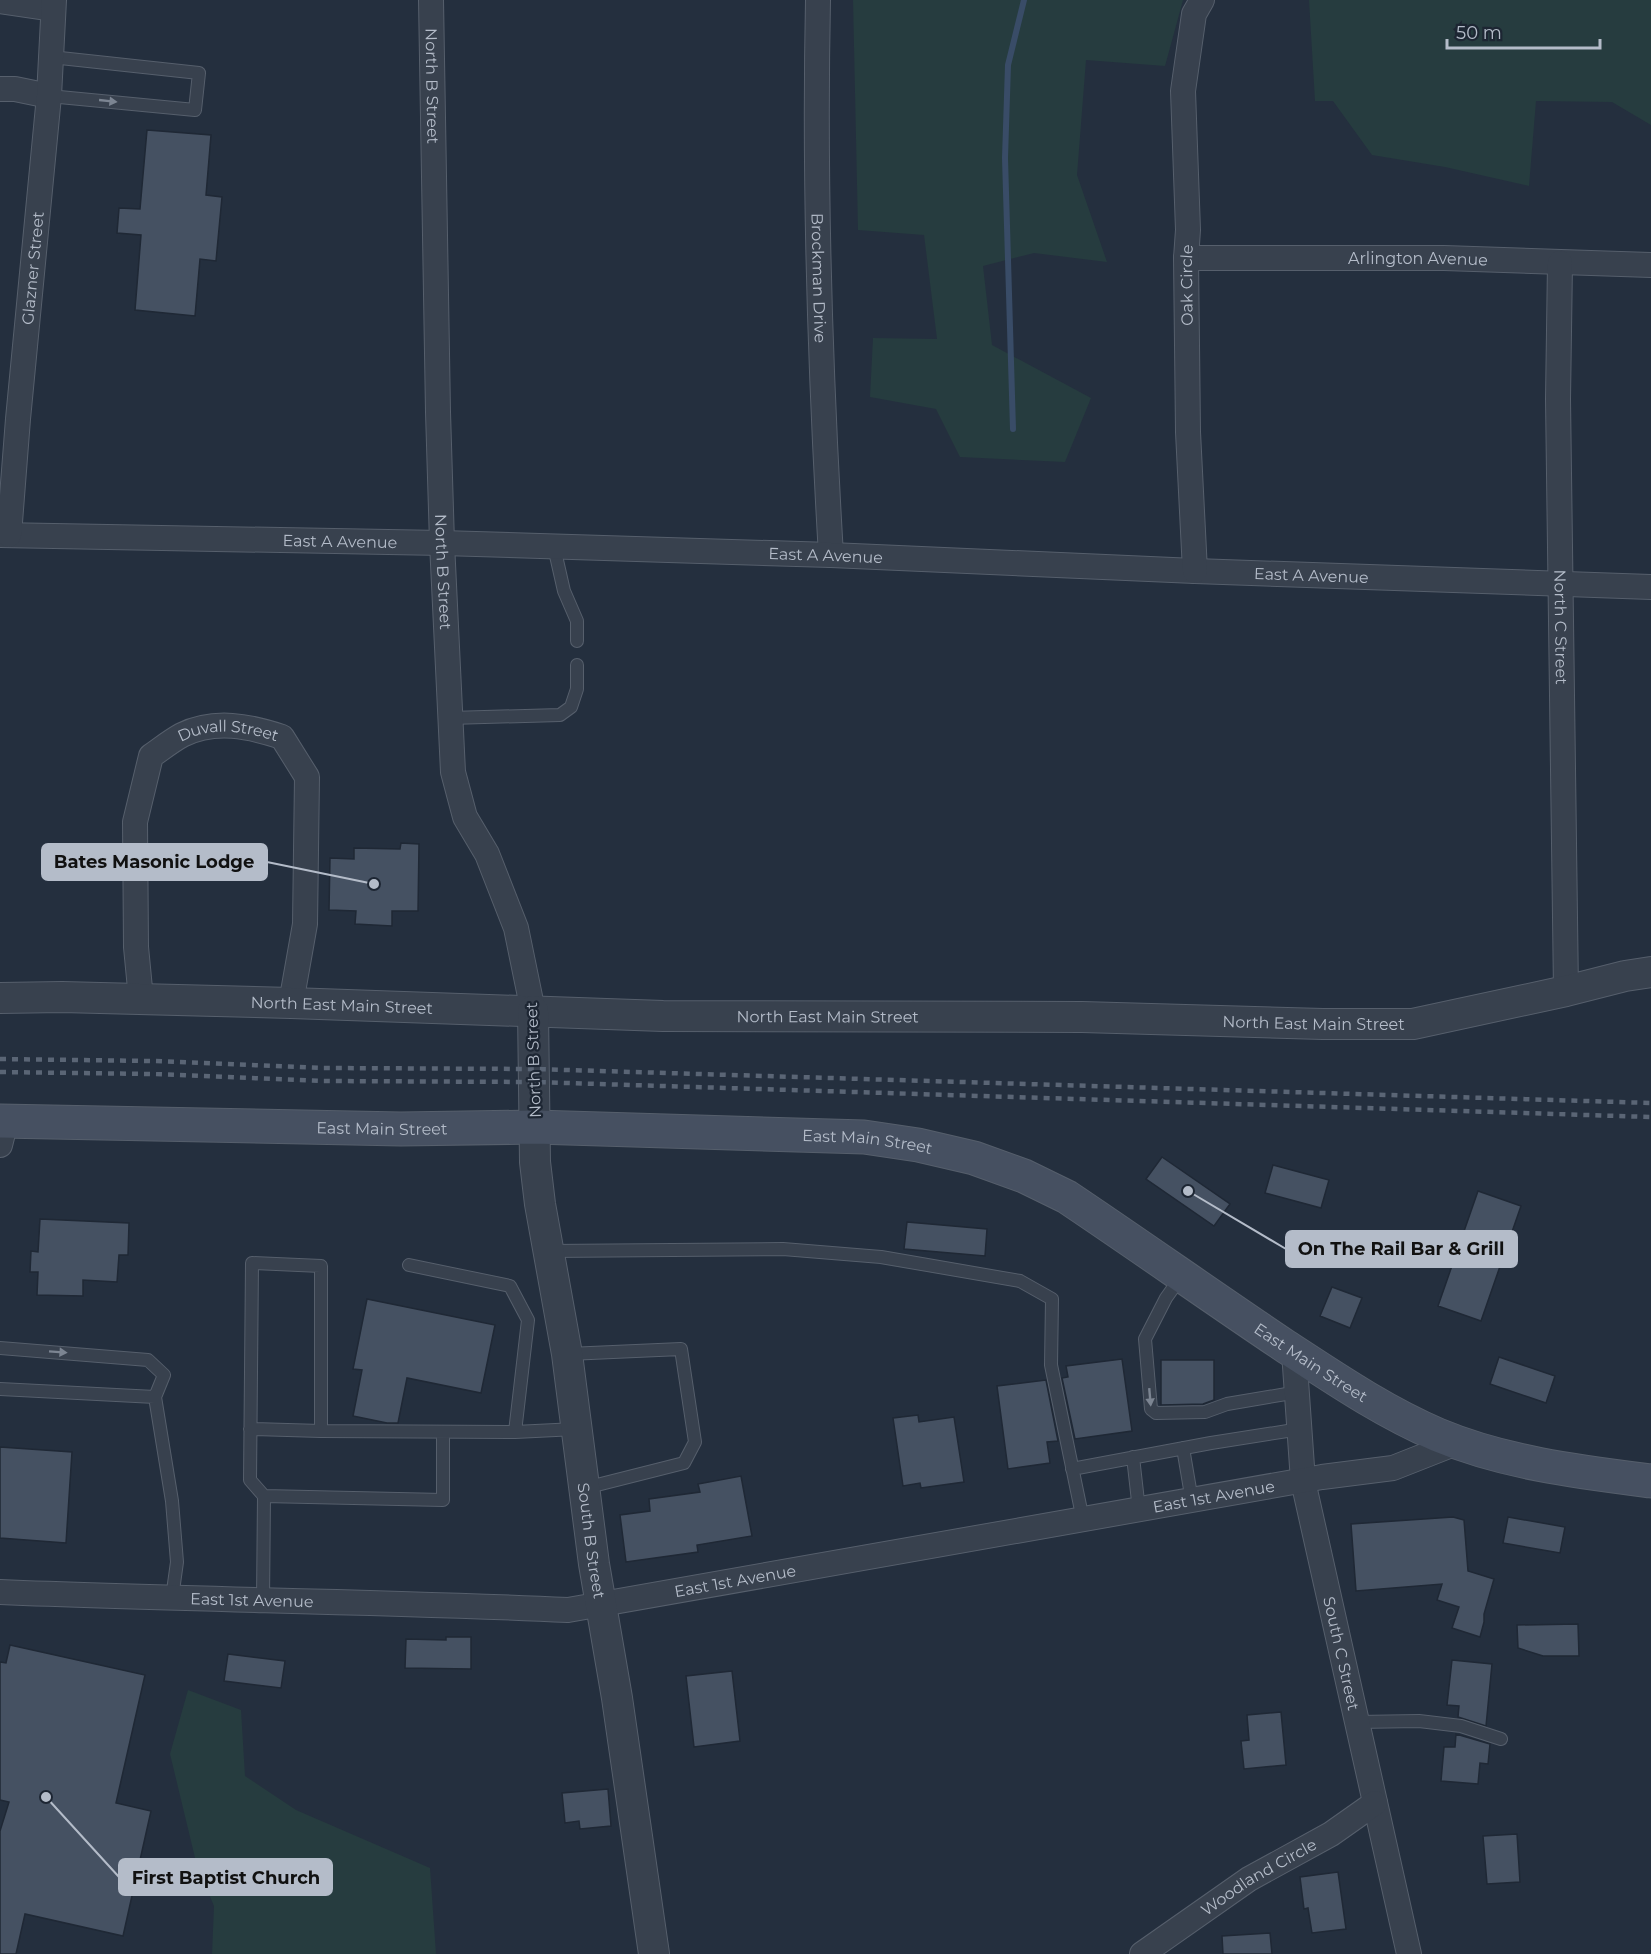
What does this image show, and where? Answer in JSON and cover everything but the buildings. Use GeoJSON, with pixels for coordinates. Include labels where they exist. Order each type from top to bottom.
{"type":"FeatureCollection","features":[{"type":"Feature","properties":{"kind":"main road","name":"East Main Street"},"geometry":{"type":"LineString","coordinates":[[2,1129],[535,1127],[864,1137],[918,1145],[974,1158],[1024,1176],[1067,1197],[1294,1352],[1390,1411],[1439,1435],[1498,1455],[1580,1472],[1651,1481]]}},
{"type":"Feature","properties":{"kind":"street","name":"North B Street"},"geometry":{"type":"LineString","coordinates":[[431,0],[442,543],[453,772],[465,817],[487,854],[516,928],[533,1011],[535,1127]]}},
{"type":"Feature","properties":{"kind":"street","name":"Brockman Drive"},"geometry":{"type":"LineString","coordinates":[[818,0],[816,77],[821,379],[831,555]]}},
{"type":"Feature","properties":{"kind":"street","name":"Oak Circle"},"geometry":{"type":"LineString","coordinates":[[1194,571],[1188,432],[1186,258],[1188,230],[1183,90],[1194,14],[1202,0]]}},
{"type":"Feature","properties":{"kind":"street"},"geometry":{"type":"LineString","coordinates":[[0,1],[53,4]]}},
{"type":"Feature","properties":{"kind":"street","name":"Glazner Street"},"geometry":{"type":"LineString","coordinates":[[5,535],[49,96],[53,4]]}},
{"type":"Feature","properties":{"kind":"street"},"geometry":{"type":"LineString","coordinates":[[0,89],[15,89],[49,96]]}},
{"type":"Feature","properties":{"kind":"street","name":"Arlington Avenue"},"geometry":{"type":"LineString","coordinates":[[1186,258],[1444,258],[1651,266]]}},
{"type":"Feature","properties":{"kind":"street","name":"North C Street"},"geometry":{"type":"LineString","coordinates":[[1560,263],[1558,399],[1566,992]]}},
{"type":"Feature","properties":{"kind":"street","name":"East A Avenue"},"geometry":{"type":"LineString","coordinates":[[5,535],[442,543],[831,555],[1651,588]]}},
{"type":"Feature","properties":{"kind":"street","name":"Duvall Street"},"geometry":{"type":"LineString","coordinates":[[141,999],[136,947],[135,822],[151,756],[182,735],[213,725],[250,727],[282,737],[307,777],[305,924],[291,1003]]}},
{"type":"Feature","properties":{"kind":"street","name":"North East Main Street"},"geometry":{"type":"LineString","coordinates":[[0,998],[291,1003],[663,1016],[1082,1017],[1323,1024],[1413,1024],[1651,972]]}},
{"type":"Feature","properties":{"kind":"street","name":"South B Street"},"geometry":{"type":"LineString","coordinates":[[535,1127],[536,1172],[567,1354],[584,1488],[654,1954]]}},
{"type":"Feature","properties":{"kind":"street","name":"South C Street"},"geometry":{"type":"LineString","coordinates":[[1294,1352],[1303,1481],[1409,1954]]}},
{"type":"Feature","properties":{"kind":"street","name":"East 1st Avenue"},"geometry":{"type":"LineString","coordinates":[[0,1592],[453,1604],[568,1610],[1303,1481],[1393,1468],[1459,1442]]}},
{"type":"Feature","properties":{"kind":"street","name":"Woodland Circle"},"geometry":{"type":"LineString","coordinates":[[1142,1954],[1249,1879],[1331,1834],[1375,1803]]}},
{"type":"Feature","properties":{"kind":"lane"},"geometry":{"type":"LineString","coordinates":[[49,96],[195,110],[199,73],[51,57]]}},
{"type":"Feature","properties":{"kind":"lane"},"geometry":{"type":"LineString","coordinates":[[554,547],[564,591],[577,621],[577,641]]}},
{"type":"Feature","properties":{"kind":"lane"},"geometry":{"type":"LineString","coordinates":[[450,718],[560,715],[572,707],[578,689],[577,665]]}},
{"type":"Feature","properties":{"kind":"lane"},"geometry":{"type":"LineString","coordinates":[[548,1251],[783,1249],[880,1257],[1020,1281],[1052,1299],[1051,1365],[1083,1520]]}},
{"type":"Feature","properties":{"kind":"lane"},"geometry":{"type":"LineString","coordinates":[[263,1600],[264,1496],[250,1480],[252,1263],[321,1266],[321,1431]]}},
{"type":"Feature","properties":{"kind":"lane"},"geometry":{"type":"LineString","coordinates":[[409,1265],[510,1286],[528,1320],[515,1432]]}},
{"type":"Feature","properties":{"kind":"lane"},"geometry":{"type":"LineString","coordinates":[[1182,1275],[1145,1339],[1151,1409],[1156,1413],[1205,1412],[1227,1404],[1298,1392]]}},
{"type":"Feature","properties":{"kind":"lane"},"geometry":{"type":"LineString","coordinates":[[0,1348],[148,1360],[164,1375],[155,1396],[172,1501],[177,1562],[172,1598]]}},
{"type":"Feature","properties":{"kind":"lane"},"geometry":{"type":"LineString","coordinates":[[567,1354],[681,1348],[695,1442],[684,1463],[584,1488]]}},
{"type":"Feature","properties":{"kind":"lane"},"geometry":{"type":"LineString","coordinates":[[0,1389],[155,1396]]}},
{"type":"Feature","properties":{"kind":"lane"},"geometry":{"type":"LineString","coordinates":[[250,1429],[515,1432],[576,1429]]}},
{"type":"Feature","properties":{"kind":"lane"},"geometry":{"type":"LineString","coordinates":[[1072,1469],[1299,1429]]}},
{"type":"Feature","properties":{"kind":"lane"},"geometry":{"type":"LineString","coordinates":[[264,1496],[443,1500],[443,1432]]}},
{"type":"Feature","properties":{"kind":"lane"},"geometry":{"type":"LineString","coordinates":[[1183,1448],[1192,1501]]}},
{"type":"Feature","properties":{"kind":"lane"},"geometry":{"type":"LineString","coordinates":[[1133,1457],[1139,1510]]}},
{"type":"Feature","properties":{"kind":"lane"},"geometry":{"type":"LineString","coordinates":[[1357,1722],[1419,1721],[1461,1726],[1501,1739]]}},
{"type":"Feature","properties":{"kind":"green space"},"geometry":{"type":"Polygon","coordinates":[[[853,0],[1183,0],[1165,66],[1086,60],[1077,175],[1107,262],[1034,253],[983,266],[992,345],[1091,398],[1065,462],[960,457],[936,409],[870,397],[873,338],[937,339],[924,235],[858,230],[853,0]]]}},
{"type":"Feature","properties":{"kind":"green space"},"geometry":{"type":"Polygon","coordinates":[[[1309,0],[1651,0],[1651,125],[1612,102],[1536,101],[1529,186],[1445,167],[1372,155],[1333,101],[1315,101],[1309,0]]]}},
{"type":"Feature","properties":{"kind":"green space"},"geometry":{"type":"Polygon","coordinates":[[[188,1690],[241,1710],[245,1776],[296,1810],[430,1868],[436,1954],[212,1954],[214,1906],[197,1866],[170,1754],[188,1690]]]}},
{"type":"Feature","properties":{"kind":"waterway"},"geometry":{"type":"LineString","coordinates":[[1013,429],[1005,158],[1008,65],[1024,0]]}},
{"type":"Feature","properties":{"kind":"railway"},"geometry":{"type":"LineString","coordinates":[[0,1059],[153,1061],[323,1068],[535,1069],[1651,1103]]}},
{"type":"Feature","properties":{"kind":"railway"},"geometry":{"type":"LineString","coordinates":[[0,1072],[153,1074],[322,1081],[535,1082],[1651,1117]]}},
{"type":"Feature","properties":{"kind":"place","name":"Bates Masonic Lodge"},"geometry":{"type":"Point","coordinates":[374,884]}},
{"type":"Feature","properties":{"kind":"place","name":"On The Rail Bar & Grill"},"geometry":{"type":"Point","coordinates":[1188,1191]}},
{"type":"Feature","properties":{"kind":"place","name":"First Baptist Church"},"geometry":{"type":"Point","coordinates":[46,1797]}}]}
